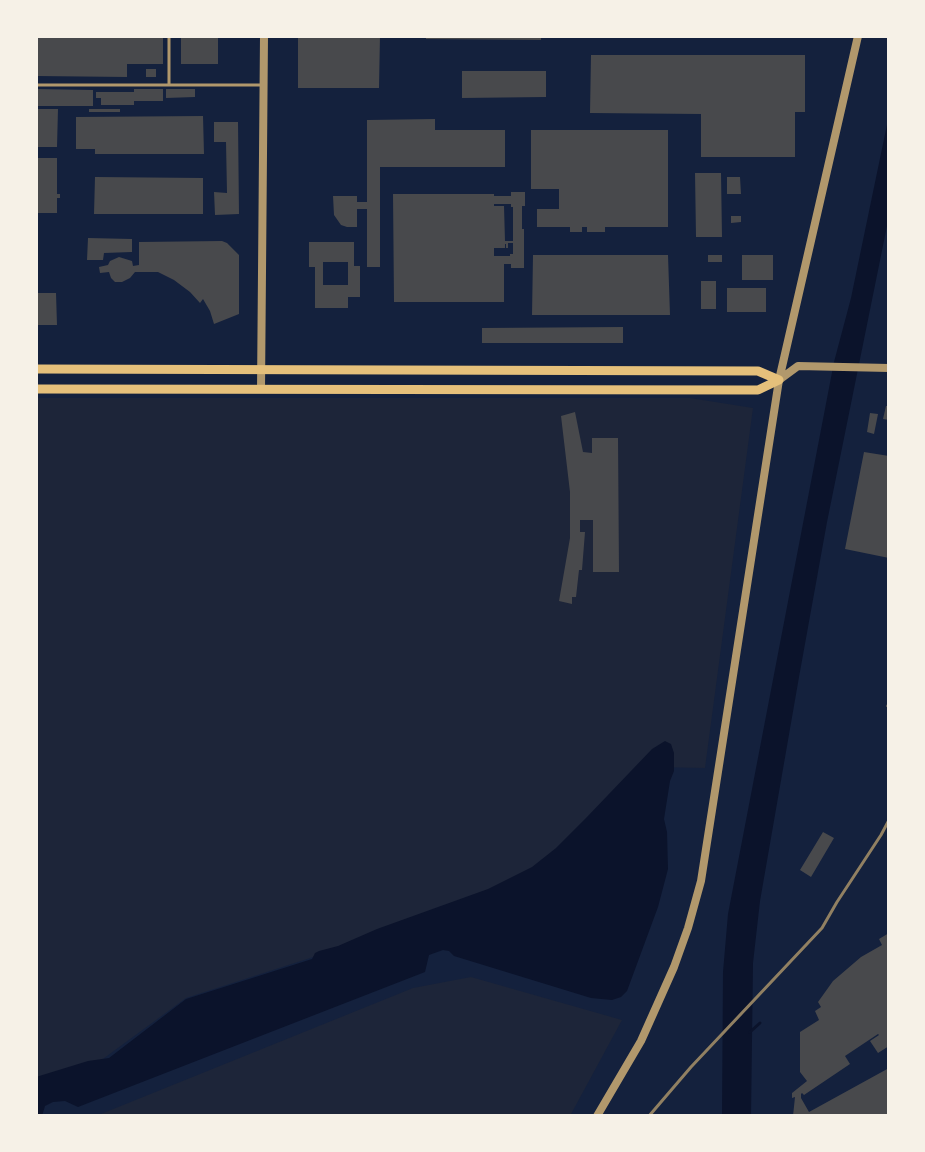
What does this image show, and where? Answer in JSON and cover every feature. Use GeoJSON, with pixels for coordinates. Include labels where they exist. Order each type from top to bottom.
{"type":"FeatureCollection","features":[{"type":"Feature","properties":{"kind":"main road"},"geometry":{"type":"LineString","coordinates":[[36,369],[758,371],[779,380]]}},
{"type":"Feature","properties":{"kind":"main road"},"geometry":{"type":"LineString","coordinates":[[36,389],[758,390],[779,380]]}},
{"type":"Feature","properties":{"kind":"street"},"geometry":{"type":"LineString","coordinates":[[260,389],[264,36]]}},
{"type":"Feature","properties":{"kind":"street"},"geometry":{"type":"LineString","coordinates":[[597,1116],[641,1041],[674,967],[688,928],[701,881],[779,380],[858,36]]}},
{"type":"Feature","properties":{"kind":"street"},"geometry":{"type":"LineString","coordinates":[[779,380],[798,366],[889,368]]}},
{"type":"Feature","properties":{"kind":"lane"},"geometry":{"type":"LineString","coordinates":[[169,36],[169,85]]}},
{"type":"Feature","properties":{"kind":"lane"},"geometry":{"type":"LineString","coordinates":[[36,85],[263,85]]}},
{"type":"Feature","properties":{"kind":"shaded area"},"geometry":{"type":"Polygon","coordinates":[[[889,115],[889,216],[827,522],[760,901],[753,963],[751,1116],[722,1116],[723,972],[728,914],[834,362],[851,298],[889,115]]]}},
{"type":"Feature","properties":{"kind":"shaded area"},"geometry":{"type":"Polygon","coordinates":[[[36,398],[690,398],[753,408],[705,768],[651,767],[571,852],[487,901],[186,998],[96,1064],[36,1085],[36,398]]]}},
{"type":"Feature","properties":{"kind":"shaded area"},"geometry":{"type":"Polygon","coordinates":[[[665,741],[671,744],[674,753],[674,771],[670,781],[664,819],[667,832],[668,869],[658,907],[627,991],[621,997],[612,1000],[591,998],[454,956],[449,951],[443,950],[429,955],[425,972],[78,1107],[65,1101],[53,1102],[45,1106],[42,1116],[36,1116],[36,1077],[88,1061],[109,1058],[186,999],[312,959],[315,953],[319,951],[338,946],[377,929],[488,889],[532,867],[556,848],[652,749],[665,741]]]}},
{"type":"Feature","properties":{"kind":"shaded area"},"geometry":{"type":"Polygon","coordinates":[[[471,977],[622,1020],[570,1116],[96,1116],[413,988],[471,977]]]}},
{"type":"Feature","properties":{"kind":"building"},"geometry":{"type":"Polygon","coordinates":[[[36,36],[163,36],[163,64],[127,64],[127,77],[36,76],[36,36]]]}},
{"type":"Feature","properties":{"kind":"building"},"geometry":{"type":"Polygon","coordinates":[[[181,36],[218,36],[218,64],[181,64],[181,36]]]}},
{"type":"Feature","properties":{"kind":"building"},"geometry":{"type":"Polygon","coordinates":[[[298,36],[380,36],[379,88],[298,88],[298,36]]]}},
{"type":"Feature","properties":{"kind":"building"},"geometry":{"type":"Polygon","coordinates":[[[426,36],[541,36],[541,40],[426,39],[426,36]]]}},
{"type":"Feature","properties":{"kind":"building"},"geometry":{"type":"Polygon","coordinates":[[[591,55],[805,55],[805,112],[795,112],[795,157],[701,157],[701,114],[590,113],[591,55]]]}},
{"type":"Feature","properties":{"kind":"building"},"geometry":{"type":"Polygon","coordinates":[[[146,69],[156,69],[156,77],[146,77],[146,69]]]}},
{"type":"Feature","properties":{"kind":"building"},"geometry":{"type":"Polygon","coordinates":[[[462,71],[546,71],[546,97],[462,98],[462,71]]]}},
{"type":"Feature","properties":{"kind":"building"},"geometry":{"type":"Polygon","coordinates":[[[36,89],[93,90],[93,106],[36,106],[36,89]]]}},
{"type":"Feature","properties":{"kind":"building"},"geometry":{"type":"Polygon","coordinates":[[[134,89],[163,89],[163,101],[134,101],[134,105],[101,105],[101,98],[96,98],[96,92],[134,92],[134,89]]]}},
{"type":"Feature","properties":{"kind":"building"},"geometry":{"type":"Polygon","coordinates":[[[166,89],[195,89],[195,97],[166,98],[166,89]]]}},
{"type":"Feature","properties":{"kind":"building"},"geometry":{"type":"Polygon","coordinates":[[[36,109],[58,109],[57,147],[36,147],[36,109]]]}},
{"type":"Feature","properties":{"kind":"building"},"geometry":{"type":"Polygon","coordinates":[[[89,109],[120,109],[120,112],[89,112],[89,109]]]}},
{"type":"Feature","properties":{"kind":"building"},"geometry":{"type":"Polygon","coordinates":[[[203,116],[204,154],[95,154],[95,149],[76,149],[76,117],[203,116]]]}},
{"type":"Feature","properties":{"kind":"building"},"geometry":{"type":"Polygon","coordinates":[[[435,119],[435,130],[505,130],[505,167],[380,167],[380,267],[367,267],[367,209],[357,209],[357,227],[341,225],[334,215],[333,196],[357,196],[357,202],[367,202],[367,120],[435,119]]]}},
{"type":"Feature","properties":{"kind":"building"},"geometry":{"type":"Polygon","coordinates":[[[214,122],[238,122],[239,214],[215,215],[214,192],[227,193],[226,142],[214,142],[214,122]]]}},
{"type":"Feature","properties":{"kind":"building"},"geometry":{"type":"Polygon","coordinates":[[[531,130],[668,130],[668,227],[605,227],[605,232],[587,232],[587,227],[582,227],[582,232],[570,232],[570,227],[537,227],[537,209],[559,209],[559,189],[531,189],[531,130]]]}},
{"type":"Feature","properties":{"kind":"building"},"geometry":{"type":"Polygon","coordinates":[[[36,158],[57,158],[57,194],[60,194],[60,198],[57,198],[57,213],[36,213],[36,158]]]}},
{"type":"Feature","properties":{"kind":"building"},"geometry":{"type":"Polygon","coordinates":[[[695,173],[721,173],[722,237],[696,237],[695,173]]]}},
{"type":"Feature","properties":{"kind":"building"},"geometry":{"type":"Polygon","coordinates":[[[95,177],[203,178],[203,214],[94,214],[95,177]]]}},
{"type":"Feature","properties":{"kind":"building"},"geometry":{"type":"Polygon","coordinates":[[[727,177],[740,177],[741,194],[727,194],[727,177]]]}},
{"type":"Feature","properties":{"kind":"building"},"geometry":{"type":"Polygon","coordinates":[[[511,192],[525,192],[525,206],[522,206],[524,268],[511,268],[511,264],[504,264],[504,302],[394,302],[393,194],[494,194],[494,196],[511,196],[511,192]],[[494,204],[494,206],[504,206],[505,241],[513,241],[513,207],[511,207],[511,204],[494,204]],[[508,243],[508,248],[506,248],[505,244],[505,248],[494,248],[494,256],[510,256],[510,254],[513,254],[513,243],[508,243]]]}},
{"type":"Feature","properties":{"kind":"building"},"geometry":{"type":"Polygon","coordinates":[[[731,216],[741,216],[741,222],[731,223],[731,216]]]}},
{"type":"Feature","properties":{"kind":"building"},"geometry":{"type":"Polygon","coordinates":[[[88,238],[132,239],[132,252],[104,253],[103,260],[87,260],[88,238]]]}},
{"type":"Feature","properties":{"kind":"building"},"geometry":{"type":"Polygon","coordinates":[[[222,241],[227,243],[239,255],[239,314],[214,324],[210,311],[203,299],[200,303],[190,292],[174,280],[158,272],[135,272],[130,278],[122,282],[115,282],[109,272],[100,273],[99,267],[108,265],[110,261],[119,257],[132,261],[133,266],[139,265],[139,242],[222,241]]]}},
{"type":"Feature","properties":{"kind":"building"},"geometry":{"type":"Polygon","coordinates":[[[309,242],[354,242],[354,266],[360,266],[360,297],[348,297],[348,308],[315,308],[315,267],[309,267],[309,242]],[[323,262],[323,285],[348,285],[348,262],[323,262]]]}},
{"type":"Feature","properties":{"kind":"building"},"geometry":{"type":"Polygon","coordinates":[[[533,255],[668,255],[670,315],[532,315],[533,255]]]}},
{"type":"Feature","properties":{"kind":"building"},"geometry":{"type":"Polygon","coordinates":[[[708,255],[722,255],[722,262],[708,262],[708,255]]]}},
{"type":"Feature","properties":{"kind":"building"},"geometry":{"type":"Polygon","coordinates":[[[742,255],[773,255],[773,280],[742,280],[742,255]]]}},
{"type":"Feature","properties":{"kind":"building"},"geometry":{"type":"Polygon","coordinates":[[[701,281],[716,281],[716,309],[701,309],[701,281]]]}},
{"type":"Feature","properties":{"kind":"building"},"geometry":{"type":"Polygon","coordinates":[[[727,288],[766,288],[766,312],[727,312],[727,288]]]}},
{"type":"Feature","properties":{"kind":"building"},"geometry":{"type":"Polygon","coordinates":[[[36,293],[56,293],[57,325],[36,325],[36,293]]]}},
{"type":"Feature","properties":{"kind":"building"},"geometry":{"type":"Polygon","coordinates":[[[623,327],[623,343],[482,343],[482,328],[623,327]]]}},
{"type":"Feature","properties":{"kind":"building"},"geometry":{"type":"Polygon","coordinates":[[[886,406],[889,406],[889,420],[883,419],[886,406]]]}},
{"type":"Feature","properties":{"kind":"building"},"geometry":{"type":"Polygon","coordinates":[[[575,412],[583,452],[592,453],[592,438],[618,438],[619,572],[593,572],[593,520],[580,520],[580,532],[585,532],[582,570],[579,570],[576,597],[572,597],[572,604],[559,601],[570,538],[570,492],[561,416],[575,412]]]}},
{"type":"Feature","properties":{"kind":"building"},"geometry":{"type":"Polygon","coordinates":[[[870,413],[878,414],[874,434],[867,432],[870,413]]]}},
{"type":"Feature","properties":{"kind":"building"},"geometry":{"type":"Polygon","coordinates":[[[864,452],[889,456],[889,558],[845,549],[864,452]]]}},
{"type":"Feature","properties":{"kind":"building"},"geometry":{"type":"Polygon","coordinates":[[[823,832],[834,838],[811,877],[800,870],[823,832]]]}},
{"type":"Feature","properties":{"kind":"building"},"geometry":{"type":"Polygon","coordinates":[[[889,933],[889,1046],[878,1053],[870,1041],[878,1034],[845,1056],[850,1064],[804,1095],[802,1093],[801,1098],[809,1112],[889,1068],[889,1116],[793,1116],[795,1097],[792,1098],[792,1093],[807,1081],[800,1072],[800,1032],[819,1020],[815,1011],[821,1007],[818,1002],[833,981],[861,957],[882,945],[879,939],[889,933]]]}},
{"type":"Feature","properties":{"kind":"waterway"},"geometry":{"type":"LineString","coordinates":[[750,1032],[760,1023]]}},
{"type":"Feature","properties":{"kind":"railway"},"geometry":{"type":"LineString","coordinates":[[649,1116],[691,1067],[822,928],[889,820]]}}]}
